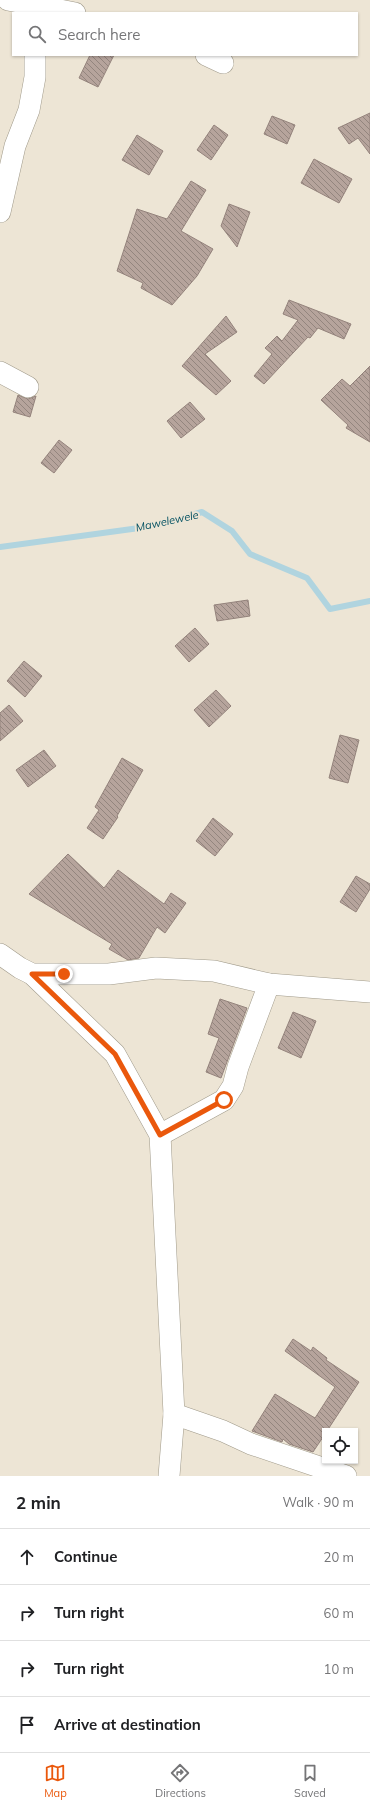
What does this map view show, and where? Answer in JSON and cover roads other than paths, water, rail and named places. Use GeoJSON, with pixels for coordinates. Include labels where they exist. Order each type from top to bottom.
{"type":"FeatureCollection","features":[{"type":"Feature","properties":{"kind":"street"},"geometry":{"type":"LineString","coordinates":[[8,0],[34,8],[67,12]]}},
{"type":"Feature","properties":{"kind":"street"},"geometry":{"type":"LineString","coordinates":[[0,212],[15,146],[29,110],[35,76],[35,56]]}},
{"type":"Feature","properties":{"kind":"street"},"geometry":{"type":"LineString","coordinates":[[0,372],[28,387]]}},
{"type":"Feature","properties":{"kind":"street"},"geometry":{"type":"LineString","coordinates":[[0,954],[20,968],[32,974],[115,1054],[160,1135],[174,1414],[168,1476]]}},
{"type":"Feature","properties":{"kind":"street"},"geometry":{"type":"LineString","coordinates":[[32,974],[109,974],[156,968],[214,971],[269,984],[370,992]]}},
{"type":"Feature","properties":{"kind":"street"},"geometry":{"type":"LineString","coordinates":[[160,1135],[224,1100],[233,1086],[248,1039],[269,984]]}},
{"type":"Feature","properties":{"kind":"street"},"geometry":{"type":"LineString","coordinates":[[174,1414],[223,1431],[251,1444],[346,1476]]}},
{"type":"Feature","properties":{"kind":"waterway","name":"Mawelewele"},"geometry":{"type":"LineString","coordinates":[[0,547],[154,526],[202,512],[232,531],[250,554],[307,578],[330,609],[370,601]]}}]}
